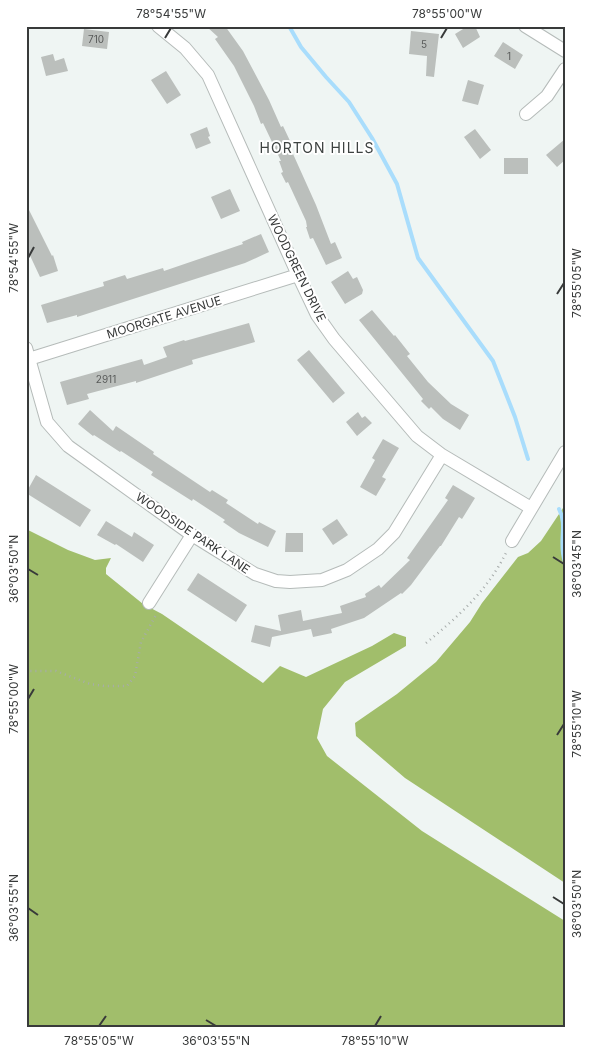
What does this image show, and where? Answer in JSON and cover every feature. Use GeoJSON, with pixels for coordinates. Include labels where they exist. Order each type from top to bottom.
{"type":"FeatureCollection","features":[{"type":"Feature","properties":{"kind":"street","name":"WOODGREEN DRIVE"},"geometry":{"type":"LineString","coordinates":[[158,26],[186,48],[208,75],[298,275],[317,314],[334,339],[417,436],[442,455],[530,508]]}},
{"type":"Feature","properties":{"kind":"street"},"geometry":{"type":"LineString","coordinates":[[525,26],[565,52]]}},
{"type":"Feature","properties":{"kind":"street"},"geometry":{"type":"LineString","coordinates":[[526,114],[547,96],[565,69]]}},
{"type":"Feature","properties":{"kind":"street","name":"MOORGATE AVENUE"},"geometry":{"type":"LineString","coordinates":[[28,354],[298,275]]}},
{"type":"Feature","properties":{"kind":"street","name":"WOODSIDE PARK LANE"},"geometry":{"type":"LineString","coordinates":[[28,354],[48,422],[68,446],[192,535],[255,574],[276,581],[322,580],[347,570],[378,549],[394,533],[442,455]]}},
{"type":"Feature","properties":{"kind":"street"},"geometry":{"type":"LineString","coordinates":[[512,542],[530,508],[565,452]]}},
{"type":"Feature","properties":{"kind":"street"},"geometry":{"type":"LineString","coordinates":[[154,607],[192,535]]}},
{"type":"Feature","properties":{"kind":"path"},"geometry":{"type":"LineString","coordinates":[[426,643],[471,604],[493,577],[512,542]]}},
{"type":"Feature","properties":{"kind":"path"},"geometry":{"type":"LineString","coordinates":[[26,673],[29,671],[56,671],[90,684],[126,686],[135,676],[141,642],[154,607]]}},
{"type":"Feature","properties":{"kind":"green space"},"geometry":{"type":"Polygon","coordinates":[[[565,505],[565,883],[405,778],[356,736],[355,723],[397,694],[436,662],[470,622],[482,603],[518,557],[528,553],[541,541],[565,505]]]}},
{"type":"Feature","properties":{"kind":"green space"},"geometry":{"type":"Polygon","coordinates":[[[26,529],[68,550],[95,560],[111,558],[106,568],[106,574],[143,604],[162,614],[263,683],[280,666],[306,677],[372,646],[394,633],[406,637],[406,646],[345,682],[323,709],[317,738],[327,756],[422,831],[565,921],[565,1028],[26,1028],[26,529]]]}},
{"type":"Feature","properties":{"kind":"building"},"geometry":{"type":"Polygon","coordinates":[[[206,26],[225,26],[243,51],[291,143],[289,145],[331,244],[335,242],[342,258],[326,265],[313,238],[310,239],[306,221],[288,182],[286,183],[281,173],[283,172],[279,161],[281,161],[263,123],[261,124],[234,66],[215,39],[218,37],[206,26]]]}},
{"type":"Feature","properties":{"kind":"building"},"geometry":{"type":"Polygon","coordinates":[[[468,26],[475,26],[480,37],[463,48],[455,34],[468,26]]]}},
{"type":"Feature","properties":{"kind":"building"},"geometry":{"type":"Polygon","coordinates":[[[84,29],[109,32],[107,49],[82,46],[84,29]]]}},
{"type":"Feature","properties":{"kind":"building"},"geometry":{"type":"Polygon","coordinates":[[[411,31],[439,34],[434,77],[426,76],[427,56],[409,54],[411,31]]]}},
{"type":"Feature","properties":{"kind":"building"},"geometry":{"type":"Polygon","coordinates":[[[503,42],[523,55],[515,69],[494,56],[503,42]]]}},
{"type":"Feature","properties":{"kind":"building"},"geometry":{"type":"Polygon","coordinates":[[[53,54],[55,61],[64,58],[68,71],[46,76],[41,57],[53,54]]]}},
{"type":"Feature","properties":{"kind":"building"},"geometry":{"type":"Polygon","coordinates":[[[166,71],[181,95],[167,104],[151,80],[166,71]]]}},
{"type":"Feature","properties":{"kind":"building"},"geometry":{"type":"Polygon","coordinates":[[[468,80],[484,85],[478,105],[462,101],[468,80]]]}},
{"type":"Feature","properties":{"kind":"building"},"geometry":{"type":"Polygon","coordinates":[[[207,127],[211,143],[196,149],[190,134],[207,127]]]}},
{"type":"Feature","properties":{"kind":"building"},"geometry":{"type":"Polygon","coordinates":[[[475,129],[491,150],[480,159],[464,137],[475,129]]]}},
{"type":"Feature","properties":{"kind":"building"},"geometry":{"type":"Polygon","coordinates":[[[565,139],[565,160],[557,167],[546,155],[565,139]]]}},
{"type":"Feature","properties":{"kind":"building"},"geometry":{"type":"Polygon","coordinates":[[[504,158],[528,158],[528,174],[504,174],[504,158]]]}},
{"type":"Feature","properties":{"kind":"building"},"geometry":{"type":"Polygon","coordinates":[[[230,189],[240,211],[221,219],[211,197],[230,189]]]}},
{"type":"Feature","properties":{"kind":"building"},"geometry":{"type":"Polygon","coordinates":[[[26,204],[53,255],[58,271],[40,277],[26,247],[26,204]]]}},
{"type":"Feature","properties":{"kind":"building"},"geometry":{"type":"Polygon","coordinates":[[[261,234],[269,252],[245,263],[77,317],[77,315],[47,323],[41,305],[104,286],[103,282],[125,275],[127,279],[163,268],[164,271],[243,244],[242,242],[261,234]]]}},
{"type":"Feature","properties":{"kind":"building"},"geometry":{"type":"Polygon","coordinates":[[[348,271],[353,279],[357,277],[363,290],[362,294],[345,304],[331,282],[348,271]]]}},
{"type":"Feature","properties":{"kind":"building"},"geometry":{"type":"Polygon","coordinates":[[[372,310],[410,354],[407,356],[428,382],[451,404],[469,415],[460,430],[443,419],[431,407],[429,409],[421,401],[423,399],[359,320],[372,310]]]}},
{"type":"Feature","properties":{"kind":"building"},"geometry":{"type":"Polygon","coordinates":[[[249,323],[255,342],[192,360],[193,364],[136,383],[136,381],[87,394],[89,399],[67,405],[60,382],[142,359],[144,365],[167,357],[163,347],[249,323]]]}},
{"type":"Feature","properties":{"kind":"building"},"geometry":{"type":"Polygon","coordinates":[[[309,350],[345,393],[333,403],[297,360],[309,350]]]}},
{"type":"Feature","properties":{"kind":"building"},"geometry":{"type":"Polygon","coordinates":[[[90,410],[113,431],[116,426],[154,452],[153,454],[210,492],[212,490],[228,500],[226,503],[258,524],[259,522],[276,531],[268,547],[239,533],[223,522],[225,520],[151,475],[153,472],[121,451],[93,436],[78,424],[90,410]]]}},
{"type":"Feature","properties":{"kind":"building"},"geometry":{"type":"Polygon","coordinates":[[[358,412],[362,418],[365,416],[372,423],[357,436],[346,422],[358,412]]]}},
{"type":"Feature","properties":{"kind":"building"},"geometry":{"type":"Polygon","coordinates":[[[383,439],[399,448],[382,477],[386,479],[376,496],[360,487],[375,460],[372,458],[383,439]]]}},
{"type":"Feature","properties":{"kind":"building"},"geometry":{"type":"Polygon","coordinates":[[[36,475],[91,510],[80,527],[26,493],[36,475]]]}},
{"type":"Feature","properties":{"kind":"building"},"geometry":{"type":"Polygon","coordinates":[[[453,485],[475,498],[462,519],[459,517],[441,546],[402,594],[364,618],[331,629],[332,633],[313,637],[311,629],[272,637],[270,647],[251,642],[255,625],[281,631],[278,615],[301,610],[303,621],[342,613],[340,606],[366,597],[365,594],[379,585],[381,588],[410,560],[407,558],[448,500],[445,498],[453,485]]]}},
{"type":"Feature","properties":{"kind":"building"},"geometry":{"type":"Polygon","coordinates":[[[337,519],[348,535],[333,545],[322,529],[337,519]]]}},
{"type":"Feature","properties":{"kind":"building"},"geometry":{"type":"Polygon","coordinates":[[[106,521],[132,537],[134,532],[154,545],[143,562],[116,544],[97,535],[106,521]]]}},
{"type":"Feature","properties":{"kind":"building"},"geometry":{"type":"Polygon","coordinates":[[[286,533],[303,533],[303,552],[285,552],[286,533]]]}},
{"type":"Feature","properties":{"kind":"building"},"geometry":{"type":"Polygon","coordinates":[[[198,573],[247,605],[236,622],[187,590],[198,573]]]}},
{"type":"Feature","properties":{"kind":"waterway"},"geometry":{"type":"LineString","coordinates":[[289,26],[301,47],[349,102],[372,138],[397,184],[418,258],[493,361],[515,417],[528,459]]}},
{"type":"Feature","properties":{"kind":"waterway"},"geometry":{"type":"LineString","coordinates":[[559,509],[563,521],[562,548],[565,562]]}},
{"type":"Feature","properties":{"kind":"district","name":"HORTON HILLS"},"geometry":{"type":"Point","coordinates":[317,147]}}]}
